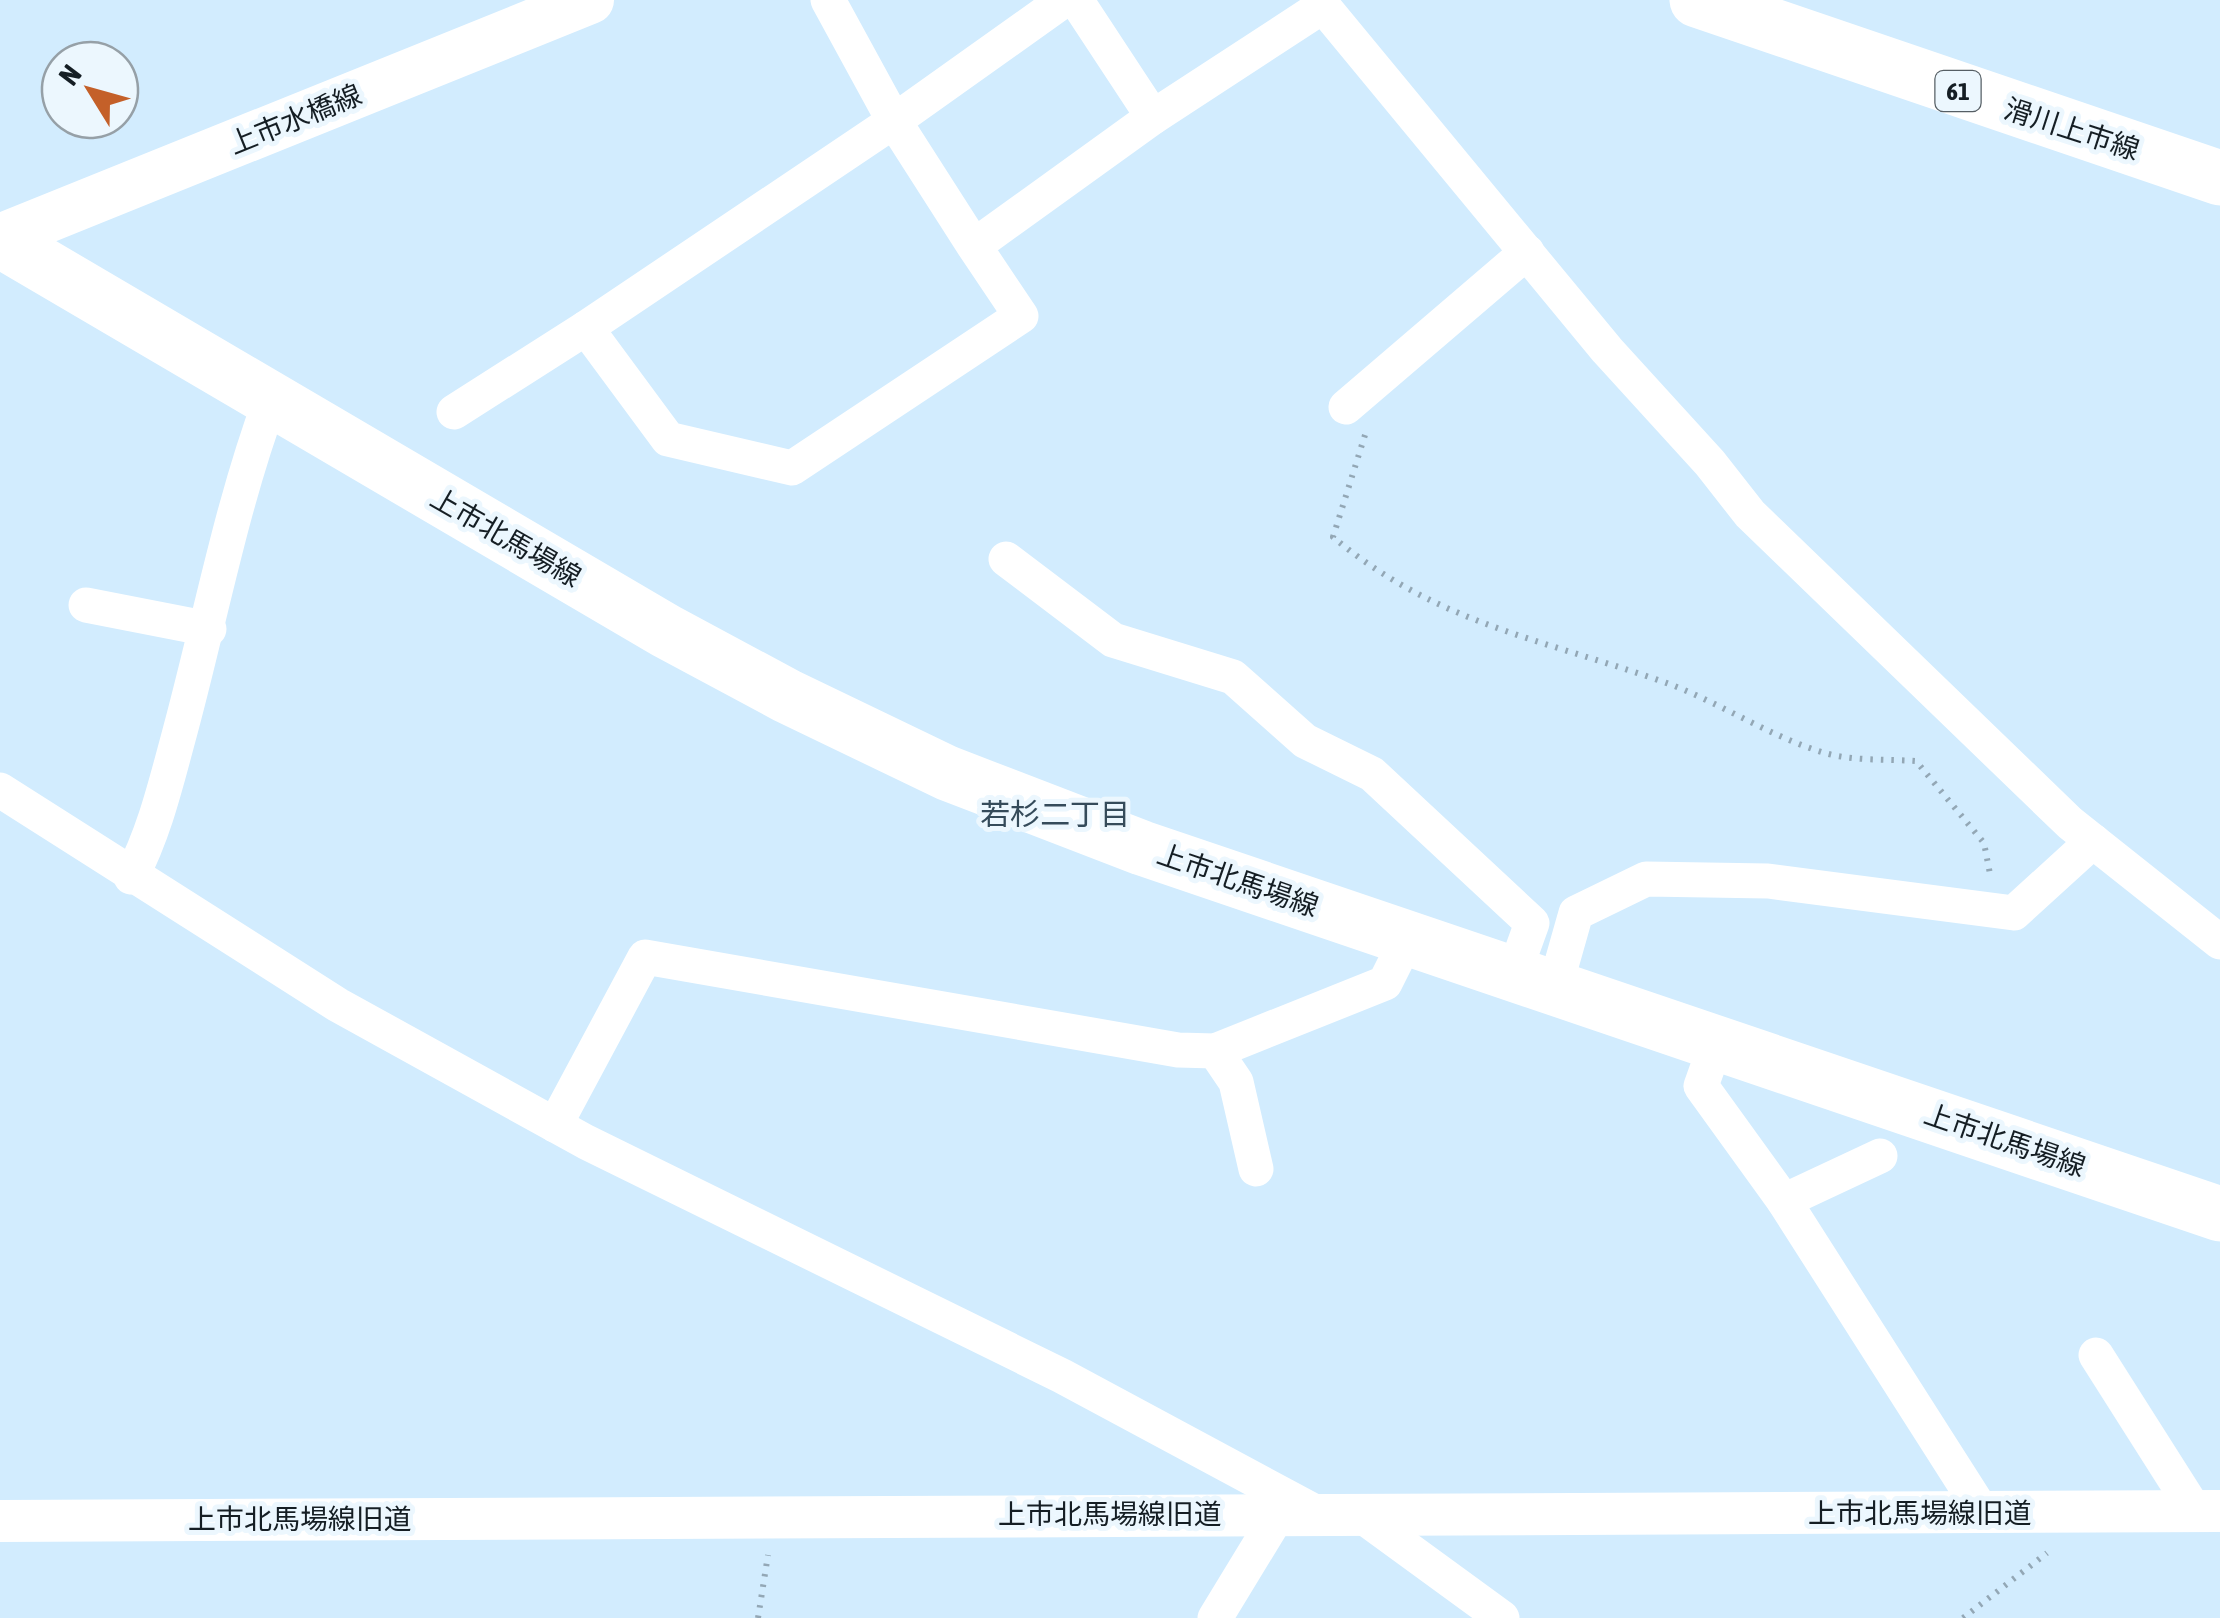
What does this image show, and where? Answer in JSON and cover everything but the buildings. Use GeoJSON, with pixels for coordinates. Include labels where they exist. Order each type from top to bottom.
{"type":"FeatureCollection","features":[{"type":"Feature","properties":{"kind":"main road","name":"上市水橋線"},"geometry":{"type":"LineString","coordinates":[[0,239],[590,0]]}},
{"type":"Feature","properties":{"kind":"main road","name":"滑川上市線"},"geometry":{"type":"LineString","coordinates":[[1697,0],[2220,178]]}},
{"type":"Feature","properties":{"kind":"main road","name":"上市北馬場線"},"geometry":{"type":"LineString","coordinates":[[0,239],[666,631],[947,773],[1142,848],[2220,1214]]}},
{"type":"Feature","properties":{"kind":"street"},"geometry":{"type":"LineString","coordinates":[[586,328],[668,439],[792,468],[1021,316],[894,121],[828,0]]}},
{"type":"Feature","properties":{"kind":"street"},"geometry":{"type":"LineString","coordinates":[[454,412],[894,121],[1064,0]]}},
{"type":"Feature","properties":{"kind":"street"},"geometry":{"type":"LineString","coordinates":[[1076,0],[1153,117]]}},
{"type":"Feature","properties":{"kind":"street"},"geometry":{"type":"LineString","coordinates":[[974,246],[1320,3],[1750,514],[2092,840],[2220,942]]}},
{"type":"Feature","properties":{"kind":"street"},"geometry":{"type":"LineString","coordinates":[[1346,407],[1527,252]]}},
{"type":"Feature","properties":{"kind":"street"},"geometry":{"type":"LineString","coordinates":[[131,876],[150,840],[209,629],[251,452],[271,399]]}},
{"type":"Feature","properties":{"kind":"street"},"geometry":{"type":"LineString","coordinates":[[1006,558],[1112,640],[1233,677],[1305,740],[1372,774],[1532,922],[1534,980]]}},
{"type":"Feature","properties":{"kind":"street"},"geometry":{"type":"LineString","coordinates":[[86,605],[209,629]]}},
{"type":"Feature","properties":{"kind":"street"},"geometry":{"type":"LineString","coordinates":[[0,790],[338,1006],[555,1124],[1062,1376],[1297,1512],[1215,1618]]}},
{"type":"Feature","properties":{"kind":"street"},"geometry":{"type":"LineString","coordinates":[[1534,980],[1576,913],[1646,879],[1768,881],[2014,913],[2092,840]]}},
{"type":"Feature","properties":{"kind":"street"},"geometry":{"type":"LineString","coordinates":[[555,1124],[645,957],[1178,1050],[1216,1052],[1385,983],[1408,937]]}},
{"type":"Feature","properties":{"kind":"street"},"geometry":{"type":"LineString","coordinates":[[1716,1041],[1700,1086],[1784,1201],[1982,1513]]}},
{"type":"Feature","properties":{"kind":"street"},"geometry":{"type":"LineString","coordinates":[[1216,1052],[1236,1082],[1256,1169]]}},
{"type":"Feature","properties":{"kind":"street"},"geometry":{"type":"LineString","coordinates":[[1784,1201],[1880,1156]]}},
{"type":"Feature","properties":{"kind":"street"},"geometry":{"type":"LineString","coordinates":[[2096,1356],[2208,1511]]}},
{"type":"Feature","properties":{"kind":"street","name":"上市北馬場線旧道"},"geometry":{"type":"LineString","coordinates":[[0,1521],[1297,1512],[1361,1515],[2208,1511]]}},
{"type":"Feature","properties":{"kind":"street"},"geometry":{"type":"LineString","coordinates":[[1361,1515],[1494,1616]]}},
{"type":"Feature","properties":{"kind":"path"},"geometry":{"type":"LineString","coordinates":[[1346,407],[1367,431],[1333,538],[1377,574],[1427,602],[1580,657],[1660,680],[1826,754],[1916,761],[1984,843],[1998,911]]}},
{"type":"Feature","properties":{"kind":"path"},"geometry":{"type":"LineString","coordinates":[[1963,1618],[2099,1512]]}},
{"type":"Feature","properties":{"kind":"path"},"geometry":{"type":"LineString","coordinates":[[758,1618],[760,1587],[777,1517]]}},
{"type":"Feature","properties":{"kind":"district","name":"若杉二丁目"},"geometry":{"type":"Point","coordinates":[1055,815]}}]}
